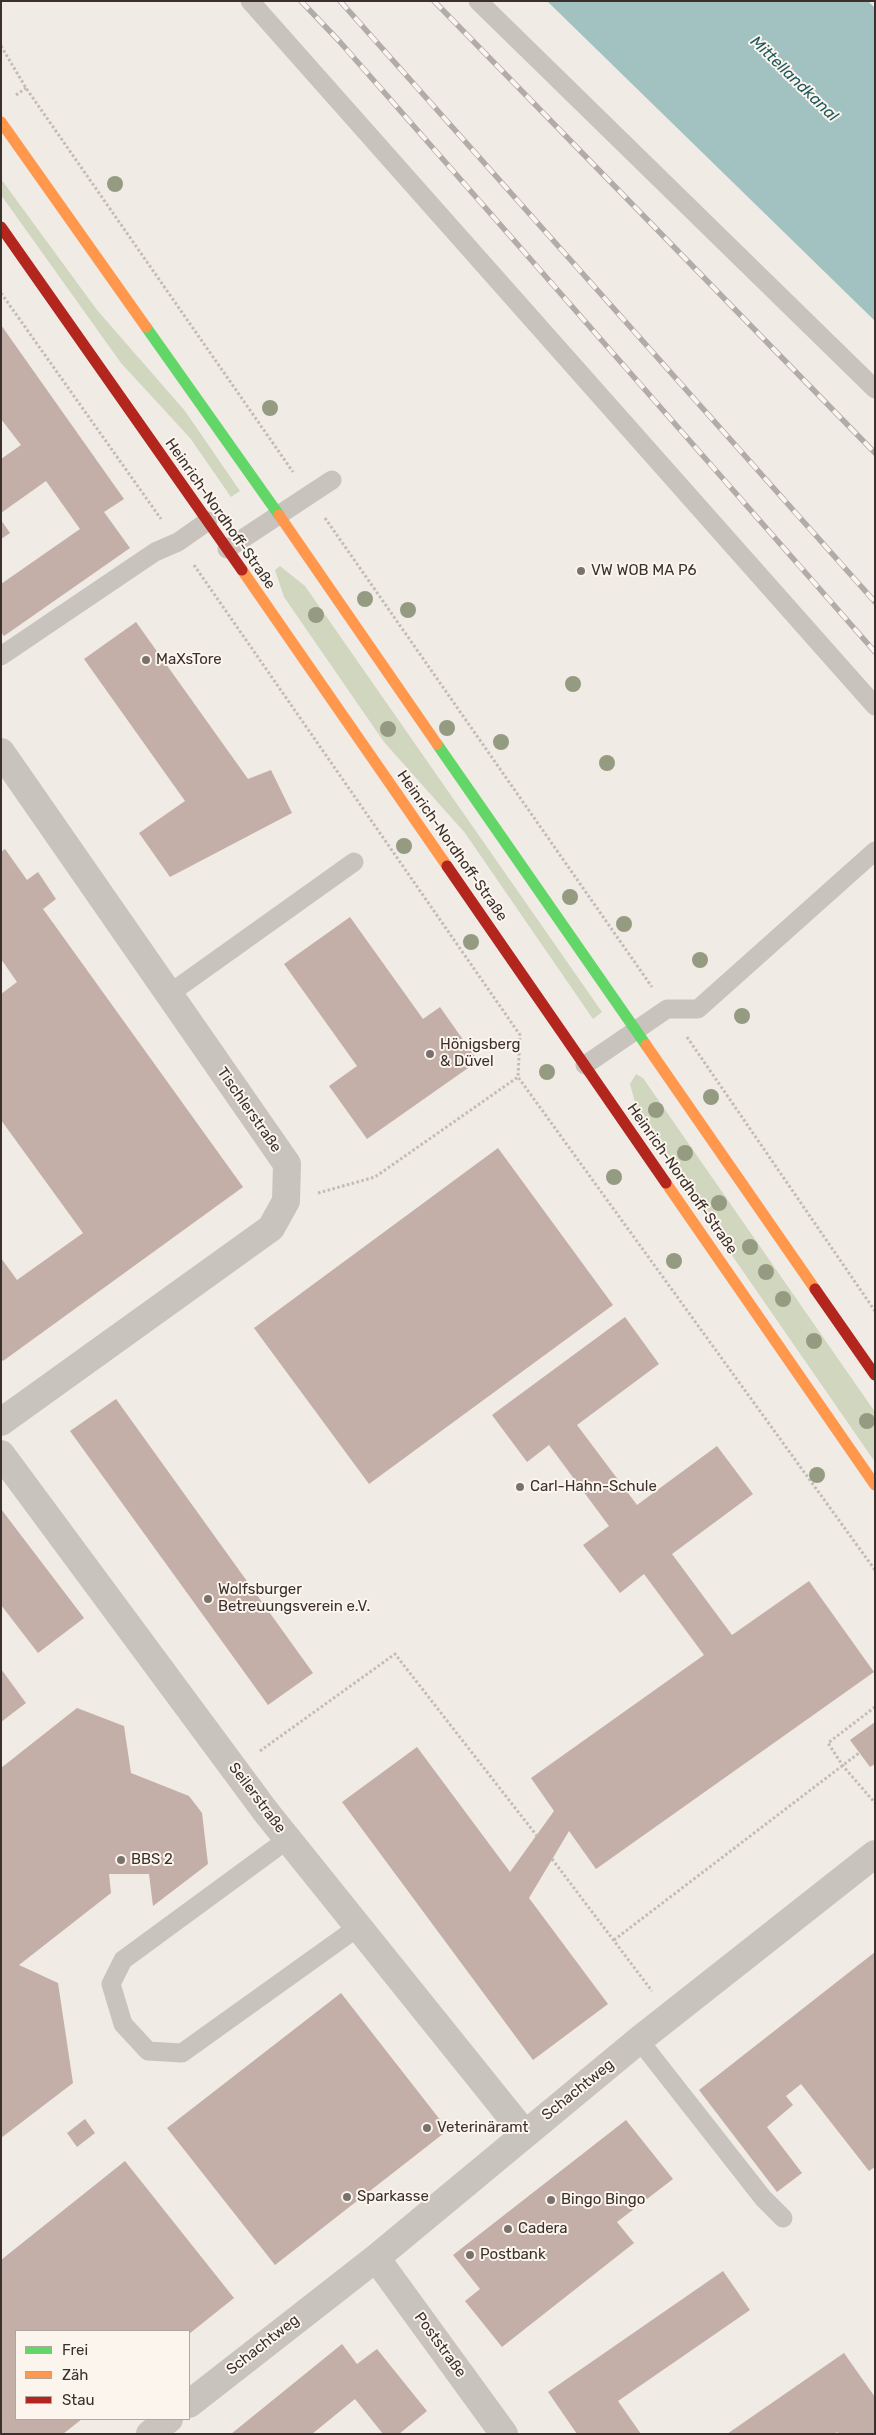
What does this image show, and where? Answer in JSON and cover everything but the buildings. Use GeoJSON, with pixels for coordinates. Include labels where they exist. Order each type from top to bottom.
{"type":"FeatureCollection","features":[{"type":"Feature","properties":{"kind":"main road"},"geometry":{"type":"LineString","coordinates":[[1,122],[279,516],[875,1375]]}},
{"type":"Feature","properties":{"kind":"main road","name":"Heinrich-Nordhoff-Straße"},"geometry":{"type":"LineString","coordinates":[[1,227],[227,549],[875,1485]]}},
{"type":"Feature","properties":{"kind":"street","name":"Tischlerstraße"},"geometry":{"type":"LineString","coordinates":[[1,752],[286,1164],[286,1201],[271,1228],[1,1422]]}},
{"type":"Feature","properties":{"kind":"street","name":"Seilerstraße"},"geometry":{"type":"LineString","coordinates":[[1,1454],[288,1839],[525,2134]]}},
{"type":"Feature","properties":{"kind":"street","name":"Schachtweg"},"geometry":{"type":"LineString","coordinates":[[190,2403],[376,2258],[639,2040],[875,1854]]}},
{"type":"Feature","properties":{"kind":"street","name":"Poststraße"},"geometry":{"type":"LineString","coordinates":[[376,2258],[504,2434]]}},
{"type":"Feature","properties":{"kind":"street"},"geometry":{"type":"LineString","coordinates":[[150,2434],[168,2420]]}},
{"type":"Feature","properties":{"kind":"lane"},"geometry":{"type":"LineString","coordinates":[[250,1],[875,706]]}},
{"type":"Feature","properties":{"kind":"lane"},"geometry":{"type":"LineString","coordinates":[[478,1],[875,389]]}},
{"type":"Feature","properties":{"kind":"lane"},"geometry":{"type":"LineString","coordinates":[[227,549],[332,480]]}},
{"type":"Feature","properties":{"kind":"lane"},"geometry":{"type":"LineString","coordinates":[[1,656],[155,552],[178,542],[208,522]]}},
{"type":"Feature","properties":{"kind":"lane"},"geometry":{"type":"LineString","coordinates":[[585,1065],[667,1009],[698,1009],[875,851]]}},
{"type":"Feature","properties":{"kind":"lane"},"geometry":{"type":"LineString","coordinates":[[169,994],[354,862]]}},
{"type":"Feature","properties":{"kind":"lane"},"geometry":{"type":"LineString","coordinates":[[288,1839],[124,1960],[111,1984],[123,2024],[148,2051],[182,2053],[358,1926]]}},
{"type":"Feature","properties":{"kind":"lane"},"geometry":{"type":"LineString","coordinates":[[639,2040],[763,2198],[783,2218]]}},
{"type":"Feature","properties":{"kind":"path"},"geometry":{"type":"LineString","coordinates":[[1,46],[26,88],[875,1311]]}},
{"type":"Feature","properties":{"kind":"path"},"geometry":{"type":"LineString","coordinates":[[1,293],[178,542],[520,1035],[518,1077],[875,1570]]}},
{"type":"Feature","properties":{"kind":"path"},"geometry":{"type":"LineString","coordinates":[[286,1201],[376,1177],[518,1077]]}},
{"type":"Feature","properties":{"kind":"path"},"geometry":{"type":"LineString","coordinates":[[235,1770],[395,1654],[536,1836]]}},
{"type":"Feature","properties":{"kind":"path"},"geometry":{"type":"LineString","coordinates":[[875,1707],[828,1743],[842,1766],[875,1803]]}},
{"type":"Feature","properties":{"kind":"path"},"geometry":{"type":"LineString","coordinates":[[614,1940],[859,1753]]}},
{"type":"Feature","properties":{"kind":"path"},"geometry":{"type":"LineString","coordinates":[[552,1859],[671,2015]]}},
{"type":"Feature","properties":{"kind":"green space"},"geometry":{"type":"Polygon","coordinates":[[[1,179],[97,310],[185,411],[240,491],[231,497],[190,438],[121,363],[1,195],[1,179]]]}},
{"type":"Feature","properties":{"kind":"green space"},"geometry":{"type":"Polygon","coordinates":[[[280,566],[305,586],[602,1012],[593,1019],[465,833],[384,742],[284,597],[275,570],[280,566]]]}},
{"type":"Feature","properties":{"kind":"green space"},"geometry":{"type":"Polygon","coordinates":[[[636,1074],[643,1078],[875,1412],[875,1462],[641,1124],[630,1084],[636,1074]]]}},
{"type":"Feature","properties":{"kind":"water","name":"Mittellandkanal"},"geometry":{"type":"Polygon","coordinates":[[[547,1],[868,1],[875,8],[875,321],[547,1]]]}},
{"type":"Feature","properties":{"kind":"railway"},"geometry":{"type":"LineString","coordinates":[[301,1],[340,42],[875,652]]}},
{"type":"Feature","properties":{"kind":"railway"},"geometry":{"type":"LineString","coordinates":[[340,1],[875,602]]}},
{"type":"Feature","properties":{"kind":"railway"},"geometry":{"type":"LineString","coordinates":[[434,1],[875,453]]}},
{"type":"Feature","properties":{"kind":"traffic: fast"},"geometry":{"type":"LineString","coordinates":[[146,327],[279,515]]}},
{"type":"Feature","properties":{"kind":"traffic: fast"},"geometry":{"type":"LineString","coordinates":[[437,744],[646,1045]]}},
{"type":"Feature","properties":{"kind":"traffic: slow"},"geometry":{"type":"LineString","coordinates":[[1,122],[146,327]]}},
{"type":"Feature","properties":{"kind":"traffic: slow"},"geometry":{"type":"LineString","coordinates":[[279,515],[437,744]]}},
{"type":"Feature","properties":{"kind":"traffic: slow"},"geometry":{"type":"LineString","coordinates":[[242,570],[447,866]]}},
{"type":"Feature","properties":{"kind":"traffic: slow"},"geometry":{"type":"LineString","coordinates":[[646,1045],[815,1289]]}},
{"type":"Feature","properties":{"kind":"traffic: slow"},"geometry":{"type":"LineString","coordinates":[[666,1183],[875,1485]]}},
{"type":"Feature","properties":{"kind":"traffic: jam"},"geometry":{"type":"LineString","coordinates":[[1,227],[242,570]]}},
{"type":"Feature","properties":{"kind":"traffic: jam"},"geometry":{"type":"LineString","coordinates":[[447,866],[666,1183]]}},
{"type":"Feature","properties":{"kind":"traffic: jam"},"geometry":{"type":"LineString","coordinates":[[815,1289],[875,1375]]}},
{"type":"Feature","properties":{"kind":"place","name":"VW WOB MA P6"},"geometry":{"type":"Point","coordinates":[581,571]}},
{"type":"Feature","properties":{"kind":"place","name":"MaXsTore"},"geometry":{"type":"Point","coordinates":[146,660]}},
{"type":"Feature","properties":{"kind":"place","name":"Hönigsberg & Düvel"},"geometry":{"type":"Point","coordinates":[430,1054]}},
{"type":"Feature","properties":{"kind":"place","name":"Carl-Hahn-Schule"},"geometry":{"type":"Point","coordinates":[520,1487]}},
{"type":"Feature","properties":{"kind":"place","name":"Wolfsburger Betreuungsverein e.V."},"geometry":{"type":"Point","coordinates":[208,1599]}},
{"type":"Feature","properties":{"kind":"place","name":"BBS 2"},"geometry":{"type":"Point","coordinates":[121,1860]}},
{"type":"Feature","properties":{"kind":"place","name":"Veterinäramt"},"geometry":{"type":"Point","coordinates":[427,2128]}},
{"type":"Feature","properties":{"kind":"place","name":"Sparkasse"},"geometry":{"type":"Point","coordinates":[347,2197]}},
{"type":"Feature","properties":{"kind":"place","name":"Bingo Bingo"},"geometry":{"type":"Point","coordinates":[551,2200]}},
{"type":"Feature","properties":{"kind":"place","name":"Cadera"},"geometry":{"type":"Point","coordinates":[508,2229]}},
{"type":"Feature","properties":{"kind":"place","name":"Postbank"},"geometry":{"type":"Point","coordinates":[470,2255]}}]}
